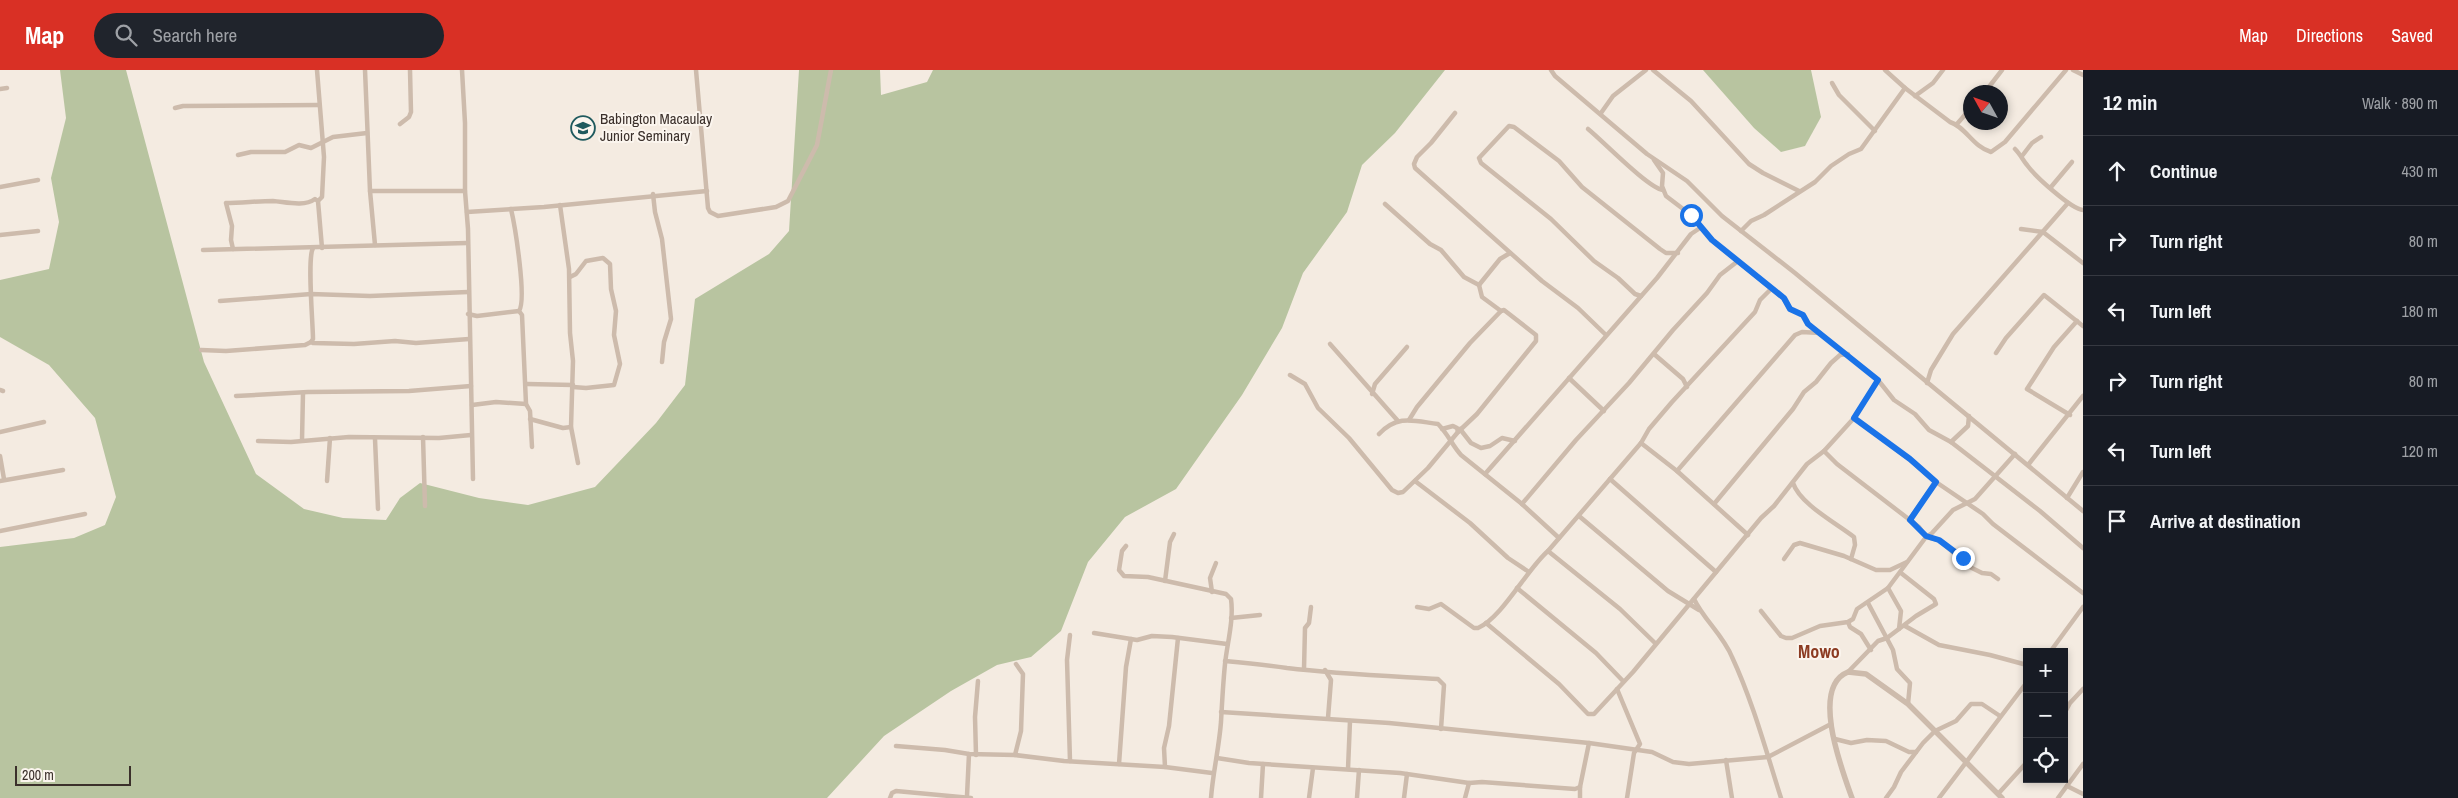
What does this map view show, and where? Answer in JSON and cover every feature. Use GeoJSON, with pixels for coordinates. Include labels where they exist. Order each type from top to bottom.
{"type":"FeatureCollection","features":[{"type":"Feature","properties":{"kind":"street"},"geometry":{"type":"LineString","coordinates":[[317,70],[321,143],[324,162],[322,197],[318,201],[322,248]]}},
{"type":"Feature","properties":{"kind":"street"},"geometry":{"type":"LineString","coordinates":[[365,70],[370,191],[375,245]]}},
{"type":"Feature","properties":{"kind":"street"},"geometry":{"type":"LineString","coordinates":[[400,124],[409,117],[411,112],[410,70]]}},
{"type":"Feature","properties":{"kind":"street"},"geometry":{"type":"LineString","coordinates":[[462,70],[465,123],[464,191],[467,212],[473,479]]}},
{"type":"Feature","properties":{"kind":"street"},"geometry":{"type":"LineString","coordinates":[[696,70],[708,208],[710,212],[718,216],[776,207],[788,201],[817,146],[831,70]]}},
{"type":"Feature","properties":{"kind":"street"},"geometry":{"type":"LineString","coordinates":[[1551,70],[1555,76],[1654,159],[1663,173],[1663,190],[1672,202],[1694,218],[1706,234],[1784,298],[1790,309],[1803,315],[1808,324],[1842,349],[1880,382],[1894,400],[1918,416],[1929,430],[1951,442],[2040,511],[2083,548]]}},
{"type":"Feature","properties":{"kind":"street"},"geometry":{"type":"LineString","coordinates":[[1601,113],[1613,96],[1646,70]]}},
{"type":"Feature","properties":{"kind":"street"},"geometry":{"type":"LineString","coordinates":[[1653,70],[1691,101],[1749,164],[1762,173],[1799,191]]}},
{"type":"Feature","properties":{"kind":"street"},"geometry":{"type":"LineString","coordinates":[[1885,70],[1915,96],[1950,122],[1957,124],[1980,146],[1991,152],[2005,142],[2066,70]]}},
{"type":"Feature","properties":{"kind":"street"},"geometry":{"type":"LineString","coordinates":[[1915,96],[1933,83],[1943,70]]}},
{"type":"Feature","properties":{"kind":"street"},"geometry":{"type":"LineString","coordinates":[[1990,85],[2002,70]]}},
{"type":"Feature","properties":{"kind":"street"},"geometry":{"type":"LineString","coordinates":[[2073,70],[2083,75]]}},
{"type":"Feature","properties":{"kind":"street"},"geometry":{"type":"LineString","coordinates":[[1832,83],[1854,111],[1875,132]]}},
{"type":"Feature","properties":{"kind":"street"},"geometry":{"type":"LineString","coordinates":[[0,89],[7,88]]}},
{"type":"Feature","properties":{"kind":"street"},"geometry":{"type":"LineString","coordinates":[[1741,231],[1751,221],[1764,215],[1815,182],[1831,166],[1849,154],[1861,150],[1905,88]]}},
{"type":"Feature","properties":{"kind":"street"},"geometry":{"type":"LineString","coordinates":[[175,108],[183,106],[319,105]]}},
{"type":"Feature","properties":{"kind":"street"},"geometry":{"type":"LineString","coordinates":[[1455,113],[1417,157],[1414,166],[1510,253],[1578,308],[1606,335]]}},
{"type":"Feature","properties":{"kind":"street"},"geometry":{"type":"LineString","coordinates":[[1957,124],[1963,117]]}},
{"type":"Feature","properties":{"kind":"street"},"geometry":{"type":"LineString","coordinates":[[1641,296],[1635,294],[1618,278],[1594,261],[1517,190],[1481,162],[1479,158],[1506,127],[1514,127],[1559,161],[1582,187],[1615,214],[1666,253],[1678,253]]}},
{"type":"Feature","properties":{"kind":"street"},"geometry":{"type":"LineString","coordinates":[[1588,129],[1625,164],[1656,188],[1663,190]]}},
{"type":"Feature","properties":{"kind":"street"},"geometry":{"type":"LineString","coordinates":[[238,156],[251,152],[278,153],[292,150],[299,145],[311,148],[341,135],[367,134]]}},
{"type":"Feature","properties":{"kind":"street"},"geometry":{"type":"LineString","coordinates":[[2022,156],[2032,143],[2041,137]]}},
{"type":"Feature","properties":{"kind":"street"},"geometry":{"type":"LineString","coordinates":[[2015,149],[2027,165],[2068,203],[2083,210]]}},
{"type":"Feature","properties":{"kind":"street"},"geometry":{"type":"LineString","coordinates":[[2051,187],[2072,162]]}},
{"type":"Feature","properties":{"kind":"street"},"geometry":{"type":"LineString","coordinates":[[1660,166],[1687,181],[1722,216],[2083,511]]}},
{"type":"Feature","properties":{"kind":"street"},"geometry":{"type":"LineString","coordinates":[[0,188],[38,180]]}},
{"type":"Feature","properties":{"kind":"street"},"geometry":{"type":"LineString","coordinates":[[370,191],[464,191]]}},
{"type":"Feature","properties":{"kind":"street"},"geometry":{"type":"LineString","coordinates":[[467,212],[560,205],[653,194],[707,191]]}},
{"type":"Feature","properties":{"kind":"street"},"geometry":{"type":"LineString","coordinates":[[653,194],[655,212],[662,239],[671,319],[664,342],[662,362]]}},
{"type":"Feature","properties":{"kind":"street"},"geometry":{"type":"LineString","coordinates":[[233,249],[230,240],[232,226],[226,203],[239,204],[270,201],[289,204],[315,199],[318,201]]}},
{"type":"Feature","properties":{"kind":"street"},"geometry":{"type":"LineString","coordinates":[[1928,383],[1935,362],[1953,334],[2068,203]]}},
{"type":"Feature","properties":{"kind":"street"},"geometry":{"type":"LineString","coordinates":[[1290,375],[1305,384],[1318,408],[1349,438],[1395,492],[1403,492],[1415,481],[1459,430],[1482,408],[1536,341],[1536,335],[1511,314],[1504,310],[1501,311],[1482,297],[1479,285],[1464,277],[1440,250],[1430,244],[1386,204]]}},
{"type":"Feature","properties":{"kind":"street"},"geometry":{"type":"LineString","coordinates":[[560,205],[570,277],[570,333],[573,361],[571,427],[578,463]]}},
{"type":"Feature","properties":{"kind":"street"},"geometry":{"type":"LineString","coordinates":[[511,209],[519,244],[522,300],[519,311],[522,315],[527,384],[526,404],[530,411],[532,447]]}},
{"type":"Feature","properties":{"kind":"street"},"geometry":{"type":"LineString","coordinates":[[1485,474],[1667,266],[1691,234],[1700,228]]}},
{"type":"Feature","properties":{"kind":"street"},"geometry":{"type":"LineString","coordinates":[[2021,229],[2043,232],[2083,263]]}},
{"type":"Feature","properties":{"kind":"street"},"geometry":{"type":"LineString","coordinates":[[0,234],[38,230]]}},
{"type":"Feature","properties":{"kind":"street"},"geometry":{"type":"LineString","coordinates":[[1691,234],[1706,234]]}},
{"type":"Feature","properties":{"kind":"street"},"geometry":{"type":"LineString","coordinates":[[203,250],[467,243]]}},
{"type":"Feature","properties":{"kind":"street"},"geometry":{"type":"LineString","coordinates":[[311,342],[313,339],[310,255],[313,248]]}},
{"type":"Feature","properties":{"kind":"street"},"geometry":{"type":"LineString","coordinates":[[1479,285],[1500,259],[1510,253]]}},
{"type":"Feature","properties":{"kind":"street"},"geometry":{"type":"LineString","coordinates":[[1666,253],[1667,266]]}},
{"type":"Feature","properties":{"kind":"street"},"geometry":{"type":"LineString","coordinates":[[527,384],[586,388],[614,385],[620,364],[614,335],[616,311],[611,289],[610,264],[603,258],[594,258],[586,261],[576,274],[570,277]]}},
{"type":"Feature","properties":{"kind":"street"},"geometry":{"type":"LineString","coordinates":[[1522,504],[1707,293],[1720,275],[1738,261]]}},
{"type":"Feature","properties":{"kind":"street"},"geometry":{"type":"LineString","coordinates":[[1417,607],[1429,609],[1441,604],[1474,628],[1478,628],[1486,623],[1642,443],[1649,429],[1740,326],[1755,312],[1760,300],[1772,289]]}},
{"type":"Feature","properties":{"kind":"street"},"geometry":{"type":"LineString","coordinates":[[220,301],[311,294],[370,296],[468,292]]}},
{"type":"Feature","properties":{"kind":"street"},"geometry":{"type":"LineString","coordinates":[[1635,294],[1636,301]]}},
{"type":"Feature","properties":{"kind":"street"},"geometry":{"type":"LineString","coordinates":[[1996,353],[2006,338],[2044,295],[2083,326]]}},
{"type":"Feature","properties":{"kind":"street"},"geometry":{"type":"LineString","coordinates":[[468,314],[477,316],[519,311]]}},
{"type":"Feature","properties":{"kind":"street"},"geometry":{"type":"LineString","coordinates":[[1412,419],[1417,407],[1461,354],[1501,311]]}},
{"type":"Feature","properties":{"kind":"street"},"geometry":{"type":"LineString","coordinates":[[2070,415],[2028,389],[2054,347],[2077,321]]}},
{"type":"Feature","properties":{"kind":"street"},"geometry":{"type":"LineString","coordinates":[[1678,471],[1795,336],[1802,332],[1820,333]]}},
{"type":"Feature","properties":{"kind":"street"},"geometry":{"type":"LineString","coordinates":[[201,350],[246,350],[305,345],[311,342],[323,345],[395,341],[416,343],[469,339]]}},
{"type":"Feature","properties":{"kind":"street"},"geometry":{"type":"LineString","coordinates":[[1330,344],[1372,394],[1398,420]]}},
{"type":"Feature","properties":{"kind":"street"},"geometry":{"type":"LineString","coordinates":[[1372,394],[1375,384],[1407,347]]}},
{"type":"Feature","properties":{"kind":"street"},"geometry":{"type":"LineString","coordinates":[[1714,504],[1794,409],[1804,392],[1816,382],[1840,355],[1842,349]]}},
{"type":"Feature","properties":{"kind":"street"},"geometry":{"type":"LineString","coordinates":[[1654,354],[1684,379],[1687,387]]}},
{"type":"Feature","properties":{"kind":"street"},"geometry":{"type":"LineString","coordinates":[[1840,355],[1848,354]]}},
{"type":"Feature","properties":{"kind":"street"},"geometry":{"type":"LineString","coordinates":[[1569,378],[1604,411]]}},
{"type":"Feature","properties":{"kind":"street"},"geometry":{"type":"LineString","coordinates":[[1486,623],[1559,684],[1588,714],[1597,712],[1807,464],[1824,451],[1854,418],[1875,386],[1880,382]]}},
{"type":"Feature","properties":{"kind":"street"},"geometry":{"type":"LineString","coordinates":[[236,396],[409,391],[471,386]]}},
{"type":"Feature","properties":{"kind":"street"},"geometry":{"type":"LineString","coordinates":[[302,440],[303,393]]}},
{"type":"Feature","properties":{"kind":"street"},"geometry":{"type":"LineString","coordinates":[[2028,465],[2070,415],[2083,396]]}},
{"type":"Feature","properties":{"kind":"street"},"geometry":{"type":"LineString","coordinates":[[472,405],[496,402],[526,404]]}},
{"type":"Feature","properties":{"kind":"street"},"geometry":{"type":"LineString","coordinates":[[1951,442],[1968,426],[1969,416]]}},
{"type":"Feature","properties":{"kind":"street"},"geometry":{"type":"LineString","coordinates":[[1854,418],[1910,459],[1936,482],[1983,514],[1993,524],[2083,593]]}},
{"type":"Feature","properties":{"kind":"street"},"geometry":{"type":"LineString","coordinates":[[530,419],[563,428],[571,427]]}},
{"type":"Feature","properties":{"kind":"street"},"geometry":{"type":"LineString","coordinates":[[1379,434],[1388,424],[1398,420],[1412,419],[1430,425],[1436,424],[1452,440],[1453,446],[1461,455],[1522,504],[1559,538]]}},
{"type":"Feature","properties":{"kind":"street"},"geometry":{"type":"LineString","coordinates":[[0,432],[44,422]]}},
{"type":"Feature","properties":{"kind":"street"},"geometry":{"type":"LineString","coordinates":[[1442,429],[1453,426],[1471,443],[1482,448],[1490,446],[1502,438],[1515,441]]}},
{"type":"Feature","properties":{"kind":"street"},"geometry":{"type":"LineString","coordinates":[[258,442],[330,438],[423,438],[471,435]]}},
{"type":"Feature","properties":{"kind":"street"},"geometry":{"type":"LineString","coordinates":[[328,481],[330,438]]}},
{"type":"Feature","properties":{"kind":"street"},"geometry":{"type":"LineString","coordinates":[[423,438],[425,506]]}},
{"type":"Feature","properties":{"kind":"street"},"geometry":{"type":"LineString","coordinates":[[375,439],[378,509]]}},
{"type":"Feature","properties":{"kind":"street"},"geometry":{"type":"LineString","coordinates":[[1642,443],[1678,471],[1748,535]]}},
{"type":"Feature","properties":{"kind":"street"},"geometry":{"type":"LineString","coordinates":[[1824,451],[1837,464],[1910,520],[1926,536],[1939,540],[1977,571],[1992,574],[1998,580]]}},
{"type":"Feature","properties":{"kind":"street"},"geometry":{"type":"LineString","coordinates":[[1761,611],[1781,636],[1786,638],[1792,638],[1820,626],[1848,622],[1852,619],[1857,609],[1888,588],[1926,536],[1932,533],[1953,510],[1976,499],[2015,454]]}},
{"type":"Feature","properties":{"kind":"street"},"geometry":{"type":"LineString","coordinates":[[0,456],[2,480],[63,470]]}},
{"type":"Feature","properties":{"kind":"street"},"geometry":{"type":"LineString","coordinates":[[2068,498],[2083,472]]}},
{"type":"Feature","properties":{"kind":"street"},"geometry":{"type":"LineString","coordinates":[[1610,479],[1716,572]]}},
{"type":"Feature","properties":{"kind":"street"},"geometry":{"type":"LineString","coordinates":[[1415,481],[1470,523],[1508,558],[1529,572]]}},
{"type":"Feature","properties":{"kind":"street"},"geometry":{"type":"LineString","coordinates":[[1910,520],[1936,482]]}},
{"type":"Feature","properties":{"kind":"street"},"geometry":{"type":"LineString","coordinates":[[1792,483],[1805,502],[1854,537],[1855,545],[1850,559]]}},
{"type":"Feature","properties":{"kind":"street"},"geometry":{"type":"LineString","coordinates":[[1787,489],[1795,490]]}},
{"type":"Feature","properties":{"kind":"street"},"geometry":{"type":"LineString","coordinates":[[0,531],[85,514]]}},
{"type":"Feature","properties":{"kind":"street"},"geometry":{"type":"LineString","coordinates":[[1579,516],[1668,591],[1700,611]]}},
{"type":"Feature","properties":{"kind":"street"},"geometry":{"type":"LineString","coordinates":[[1165,581],[1170,542],[1174,534]]}},
{"type":"Feature","properties":{"kind":"street"},"geometry":{"type":"LineString","coordinates":[[1784,559],[1794,545],[1800,543],[1883,571],[1907,562]]}},
{"type":"Feature","properties":{"kind":"street"},"geometry":{"type":"LineString","coordinates":[[1126,546],[1121,554],[1119,570],[1121,574],[1165,581],[1230,598],[1231,618],[1225,661],[1217,758],[1212,773],[1211,798]]}},
{"type":"Feature","properties":{"kind":"street"},"geometry":{"type":"LineString","coordinates":[[1548,551],[1620,609],[1655,643]]}},
{"type":"Feature","properties":{"kind":"street"},"geometry":{"type":"LineString","coordinates":[[1212,592],[1210,578],[1216,563]]}},
{"type":"Feature","properties":{"kind":"street"},"geometry":{"type":"LineString","coordinates":[[1852,798],[1831,724],[1829,707],[1832,687],[1836,679],[1848,672],[1878,641],[1887,638],[1916,616],[1936,604],[1934,599],[1901,572]]}},
{"type":"Feature","properties":{"kind":"street"},"geometry":{"type":"LineString","coordinates":[[1517,588],[1596,653],[1623,681]]}},
{"type":"Feature","properties":{"kind":"street"},"geometry":{"type":"LineString","coordinates":[[1888,588],[1901,611],[1899,629]]}},
{"type":"Feature","properties":{"kind":"street"},"geometry":{"type":"LineString","coordinates":[[1694,599],[1700,611],[1732,656],[1782,798]]}},
{"type":"Feature","properties":{"kind":"street"},"geometry":{"type":"LineString","coordinates":[[1868,603],[1893,650],[1897,670],[1910,683],[1908,704]]}},
{"type":"Feature","properties":{"kind":"street"},"geometry":{"type":"LineString","coordinates":[[1304,669],[1305,628],[1309,623],[1311,607]]}},
{"type":"Feature","properties":{"kind":"street"},"geometry":{"type":"LineString","coordinates":[[2053,648],[2083,607]]}},
{"type":"Feature","properties":{"kind":"street"},"geometry":{"type":"LineString","coordinates":[[1231,618],[1260,615]]}},
{"type":"Feature","properties":{"kind":"street"},"geometry":{"type":"LineString","coordinates":[[1848,622],[1850,627],[1861,634],[1871,650]]}},
{"type":"Feature","properties":{"kind":"street"},"geometry":{"type":"LineString","coordinates":[[1904,626],[1939,645],[2023,664]]}},
{"type":"Feature","properties":{"kind":"street"},"geometry":{"type":"LineString","coordinates":[[1094,633],[1140,640],[1152,636],[1227,644]]}},
{"type":"Feature","properties":{"kind":"street"},"geometry":{"type":"LineString","coordinates":[[1070,635],[1067,660],[1070,762]]}},
{"type":"Feature","properties":{"kind":"street"},"geometry":{"type":"LineString","coordinates":[[1165,767],[1164,748],[1169,726],[1178,638]]}},
{"type":"Feature","properties":{"kind":"street"},"geometry":{"type":"LineString","coordinates":[[1118,764],[1126,667],[1132,639]]}},
{"type":"Feature","properties":{"kind":"street"},"geometry":{"type":"LineString","coordinates":[[1225,661],[1336,672],[1438,679],[1444,685],[1441,729]]}},
{"type":"Feature","properties":{"kind":"street"},"geometry":{"type":"LineString","coordinates":[[1015,755],[1021,731],[1023,674],[1016,664]]}},
{"type":"Feature","properties":{"kind":"street"},"geometry":{"type":"LineString","coordinates":[[1325,670],[1330,680],[1328,718]]}},
{"type":"Feature","properties":{"kind":"street"},"geometry":{"type":"LineString","coordinates":[[1330,680],[1336,672]]}},
{"type":"Feature","properties":{"kind":"street"},"geometry":{"type":"LineString","coordinates":[[1848,672],[1866,674],[1908,704],[2000,796],[2023,767]]}},
{"type":"Feature","properties":{"kind":"street"},"geometry":{"type":"LineString","coordinates":[[976,754],[978,681]]}},
{"type":"Feature","properties":{"kind":"street"},"geometry":{"type":"LineString","coordinates":[[1939,798],[2023,687]]}},
{"type":"Feature","properties":{"kind":"street"},"geometry":{"type":"LineString","coordinates":[[1617,689],[1640,744],[1634,753],[1627,798]]}},
{"type":"Feature","properties":{"kind":"street"},"geometry":{"type":"LineString","coordinates":[[2068,709],[2082,692]]}},
{"type":"Feature","properties":{"kind":"street"},"geometry":{"type":"LineString","coordinates":[[1886,798],[1916,752],[1935,731],[1956,721],[1972,703],[1982,704],[2000,716]]}},
{"type":"Feature","properties":{"kind":"street"},"geometry":{"type":"LineString","coordinates":[[1221,712],[1328,718],[1637,749],[1652,752],[1680,764],[1768,757],[1831,724]]}},
{"type":"Feature","properties":{"kind":"street"},"geometry":{"type":"LineString","coordinates":[[1348,769],[1350,720]]}},
{"type":"Feature","properties":{"kind":"street"},"geometry":{"type":"LineString","coordinates":[[1835,739],[1851,743],[1867,740],[1886,741],[1909,752],[1916,752]]}},
{"type":"Feature","properties":{"kind":"street"},"geometry":{"type":"LineString","coordinates":[[1217,758],[1262,764],[1407,774],[1469,783],[1578,792],[1589,744]]}},
{"type":"Feature","properties":{"kind":"street"},"geometry":{"type":"LineString","coordinates":[[896,746],[969,754],[1015,755],[1070,762],[1165,767],[1212,773]]}},
{"type":"Feature","properties":{"kind":"street"},"geometry":{"type":"LineString","coordinates":[[890,798],[894,791],[913,796],[969,797],[969,754]]}},
{"type":"Feature","properties":{"kind":"street"},"geometry":{"type":"LineString","coordinates":[[1726,760],[1732,798]]}},
{"type":"Feature","properties":{"kind":"street"},"geometry":{"type":"LineString","coordinates":[[1261,798],[1262,764]]}},
{"type":"Feature","properties":{"kind":"street"},"geometry":{"type":"LineString","coordinates":[[2058,798],[2083,764]]}},
{"type":"Feature","properties":{"kind":"street"},"geometry":{"type":"LineString","coordinates":[[1310,798],[1313,768]]}},
{"type":"Feature","properties":{"kind":"street"},"geometry":{"type":"LineString","coordinates":[[1357,798],[1359,770]]}},
{"type":"Feature","properties":{"kind":"street"},"geometry":{"type":"LineString","coordinates":[[1404,798],[1407,774]]}},
{"type":"Feature","properties":{"kind":"street"},"geometry":{"type":"LineString","coordinates":[[1465,798],[1469,783]]}},
{"type":"Feature","properties":{"kind":"street"},"geometry":{"type":"LineString","coordinates":[[2067,786],[2083,794]]}},
{"type":"Feature","properties":{"kind":"green space"},"geometry":{"type":"Polygon","coordinates":[[[60,70],[126,70],[204,362],[256,474],[304,509],[343,518],[386,520],[400,498],[420,483],[479,498],[528,505],[595,487],[656,423],[685,385],[695,299],[769,254],[789,231],[799,70],[880,70],[881,95],[927,82],[933,70],[1445,70],[1395,133],[1362,165],[1347,212],[1303,273],[1282,328],[1242,395],[1176,489],[1125,517],[1088,562],[1061,631],[1031,657],[997,665],[951,691],[884,736],[827,798],[0,798],[0,547],[74,538],[105,525],[116,497],[95,418],[49,365],[0,337],[0,280],[49,269],[59,222],[51,178],[66,118],[60,70]]]}},
{"type":"Feature","properties":{"kind":"green space"},"geometry":{"type":"Polygon","coordinates":[[[1703,70],[1811,70],[1821,117],[1805,146],[1781,152],[1754,128],[1703,70]]]}},
{"type":"Feature","properties":{"kind":"place","name":"Babington Macaulay Junior Seminary"},"geometry":{"type":"Point","coordinates":[583,128]}},
{"type":"Feature","properties":{"kind":"district","name":"Mowo"},"geometry":{"type":"Point","coordinates":[1819,652]}},
{"type":"Feature","properties":{"kind":"route"},"geometry":{"type":"LineString","coordinates":[[1691,215],[1712,240],[1784,298],[1790,309],[1803,315],[1808,324],[1842,349],[1878,380],[1854,418],[1910,459],[1936,482],[1910,520],[1926,536],[1939,540],[1951,551],[1963,558]]}}]}
